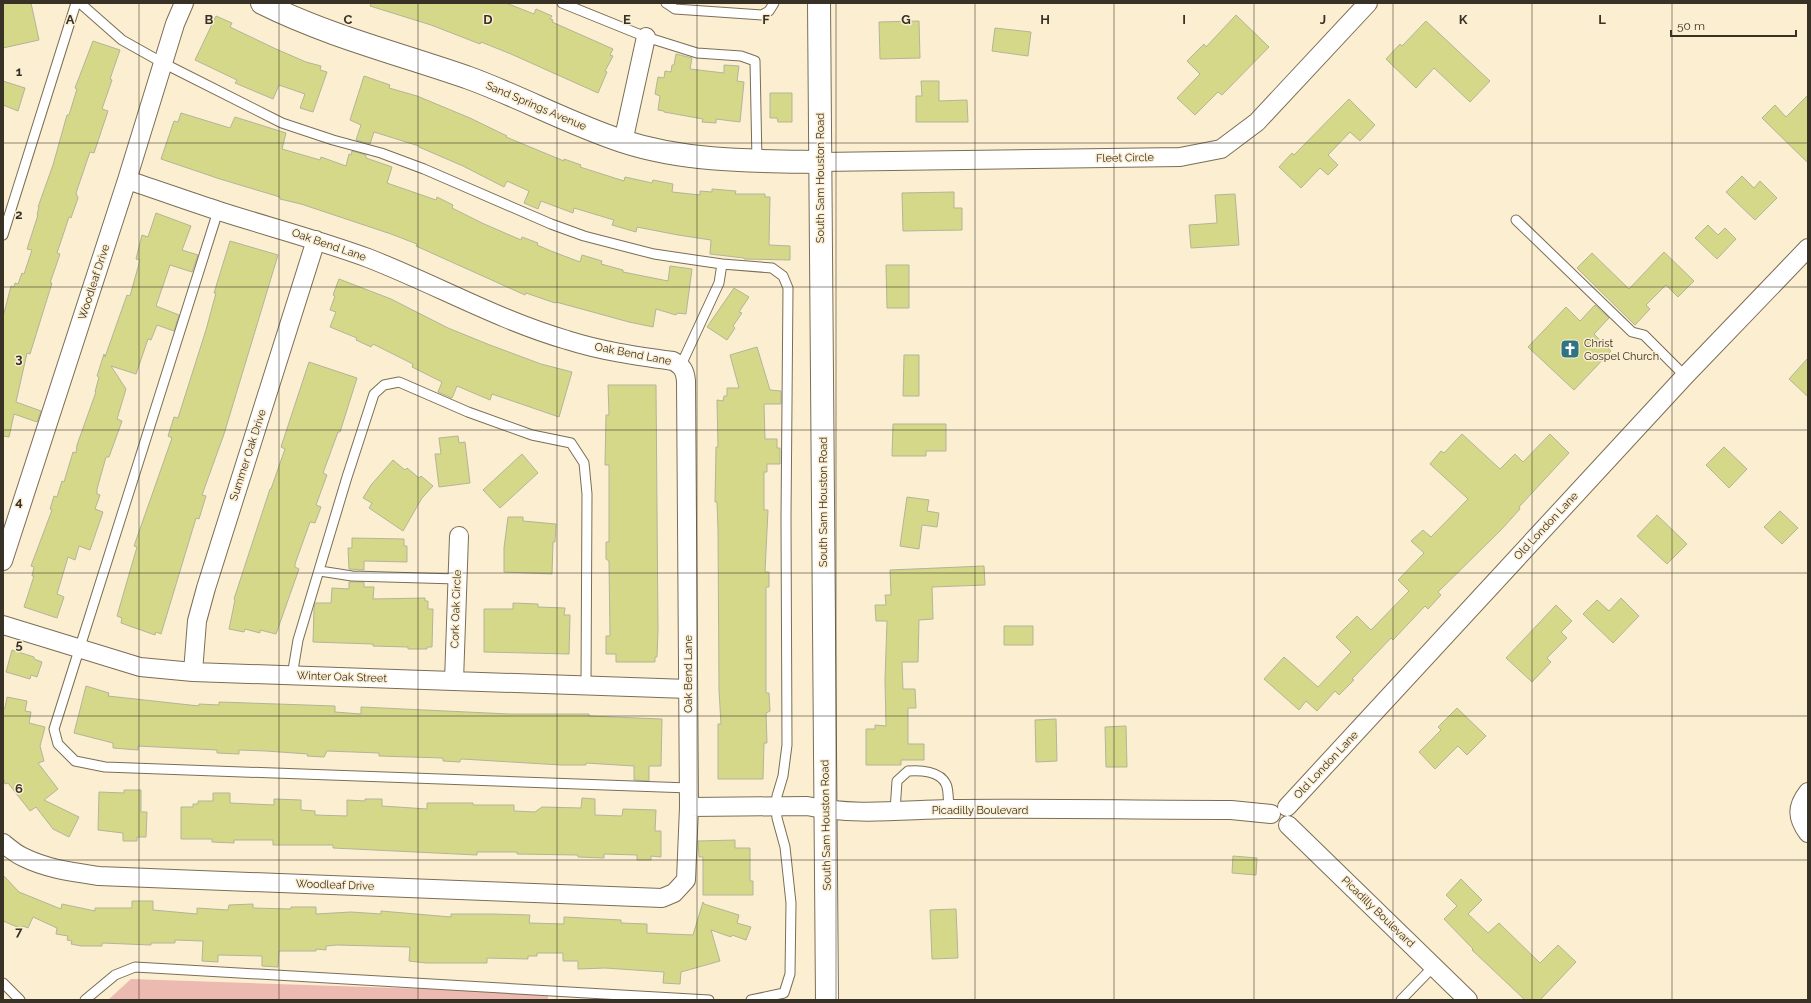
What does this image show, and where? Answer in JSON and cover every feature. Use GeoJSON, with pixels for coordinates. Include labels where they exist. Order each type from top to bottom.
{"type":"FeatureCollection","features":[{"type":"Feature","properties":{"kind":"street","name":"Woodleaf Drive"},"geometry":{"type":"LineString","coordinates":[[3,561],[127,180],[175,24],[184,3]]}},
{"type":"Feature","properties":{"kind":"street","name":"Sand Springs Avenue"},"geometry":{"type":"LineString","coordinates":[[262,3],[322,29],[487,85],[623,142],[674,154],[721,160],[757,162],[820,162]]}},
{"type":"Feature","properties":{"kind":"street","name":"South Sam Houston Road"},"geometry":{"type":"LineString","coordinates":[[819,3],[827,1000]]}},
{"type":"Feature","properties":{"kind":"street","name":"Fleet Circle"},"geometry":{"type":"LineString","coordinates":[[820,162],[1180,157],[1221,149],[1257,122],[1368,3]]}},
{"type":"Feature","properties":{"kind":"street"},"geometry":{"type":"LineString","coordinates":[[623,142],[646,37]]}},
{"type":"Feature","properties":{"kind":"street","name":"Oak Bend Lane"},"geometry":{"type":"LineString","coordinates":[[127,180],[218,211],[316,240],[368,258],[417,278],[476,306],[566,340],[612,352],[673,361],[681,365],[685,372],[686,381],[689,807],[686,880],[674,893]]}},
{"type":"Feature","properties":{"kind":"street","name":"Summer Oak Drive"},"geometry":{"type":"LineString","coordinates":[[192,672],[197,621],[206,588],[316,240]]}},
{"type":"Feature","properties":{"kind":"street","name":"Old London Lane"},"geometry":{"type":"LineString","coordinates":[[1279,811],[1684,376],[1808,248]]}},
{"type":"Feature","properties":{"kind":"street","name":"Cork Oak Circle"},"geometry":{"type":"LineString","coordinates":[[454,681],[459,536]]}},
{"type":"Feature","properties":{"kind":"street","name":"Winter Oak Street"},"geometry":{"type":"LineString","coordinates":[[3,626],[140,667],[192,672],[688,689]]}},
{"type":"Feature","properties":{"kind":"street"},"geometry":{"type":"LineString","coordinates":[[1808,792],[1801,804],[1799,812],[1800,820],[1808,833]]}},
{"type":"Feature","properties":{"kind":"street","name":"Picadilly Boulevard"},"geometry":{"type":"LineString","coordinates":[[689,807],[807,806],[825,810],[895,811],[949,809],[1279,811],[1292,816],[1288,826],[1468,1000]]}},
{"type":"Feature","properties":{"kind":"street","name":"Woodleaf Drive"},"geometry":{"type":"LineString","coordinates":[[3,843],[22,857],[38,864],[54,869],[99,876],[662,898],[674,893]]}},
{"type":"Feature","properties":{"kind":"lane"},"geometry":{"type":"LineString","coordinates":[[3,235],[76,3]]}},
{"type":"Feature","properties":{"kind":"lane"},"geometry":{"type":"LineString","coordinates":[[80,3],[122,40],[163,63],[282,123],[333,140],[381,153],[424,169],[545,221],[584,236],[654,254],[722,264],[772,268],[783,276],[788,288],[786,510],[787,745],[783,776],[777,796],[776,807],[777,818],[785,847],[791,903],[790,974],[784,993],[752,1000]]}},
{"type":"Feature","properties":{"kind":"lane"},"geometry":{"type":"LineString","coordinates":[[562,3],[646,37],[697,53],[742,56],[755,61],[757,162]]}},
{"type":"Feature","properties":{"kind":"lane"},"geometry":{"type":"LineString","coordinates":[[666,3],[675,9],[762,15],[769,11],[774,3]]}},
{"type":"Feature","properties":{"kind":"lane"},"geometry":{"type":"LineString","coordinates":[[218,211],[54,729],[58,744],[75,761],[105,767],[689,788]]}},
{"type":"Feature","properties":{"kind":"lane"},"geometry":{"type":"LineString","coordinates":[[1516,220],[1632,332],[1644,335],[1648,338],[1684,376]]}},
{"type":"Feature","properties":{"kind":"lane"},"geometry":{"type":"LineString","coordinates":[[681,365],[719,282],[722,264]]}},
{"type":"Feature","properties":{"kind":"lane"},"geometry":{"type":"LineString","coordinates":[[292,676],[298,640],[320,571],[347,477],[374,394],[384,385],[399,382],[468,412],[532,435],[571,443],[584,463],[587,494],[586,685]]}},
{"type":"Feature","properties":{"kind":"lane"},"geometry":{"type":"LineString","coordinates":[[320,571],[352,576],[457,579]]}},
{"type":"Feature","properties":{"kind":"lane"},"geometry":{"type":"LineString","coordinates":[[895,811],[897,781],[908,770],[922,770],[942,779],[946,784],[949,809]]}},
{"type":"Feature","properties":{"kind":"lane"},"geometry":{"type":"LineString","coordinates":[[1401,1000],[1434,966]]}},
{"type":"Feature","properties":{"kind":"lane"},"geometry":{"type":"LineString","coordinates":[[85,1000],[115,975],[135,967],[709,1000]]}},
{"type":"Feature","properties":{"kind":"lane"},"geometry":{"type":"LineString","coordinates":[[3,983],[20,1000]]}},
{"type":"Feature","properties":{"kind":"shaded area"},"geometry":{"type":"Polygon","coordinates":[[[131,979],[548,993],[548,1000],[108,1000],[131,979]]]}},
{"type":"Feature","properties":{"kind":"building"},"geometry":{"type":"Polygon","coordinates":[[[3,3],[31,3],[39,40],[3,48],[3,3]]]}},
{"type":"Feature","properties":{"kind":"building"},"geometry":{"type":"Polygon","coordinates":[[[371,3],[506,3],[534,14],[536,9],[552,16],[550,19],[553,20],[552,22],[613,49],[610,55],[613,56],[605,71],[607,72],[598,93],[481,42],[480,44],[431,25],[370,6],[371,3]]]}},
{"type":"Feature","properties":{"kind":"building"},"geometry":{"type":"Polygon","coordinates":[[[1236,15],[1269,47],[1222,95],[1218,92],[1195,115],[1177,98],[1200,74],[1187,61],[1204,44],[1206,47],[1236,15]]]}},
{"type":"Feature","properties":{"kind":"building"},"geometry":{"type":"Polygon","coordinates":[[[216,16],[232,23],[230,27],[276,49],[306,62],[321,66],[320,70],[327,72],[313,112],[300,108],[305,94],[279,85],[273,99],[235,83],[237,80],[195,60],[216,16]]]}},
{"type":"Feature","properties":{"kind":"building"},"geometry":{"type":"Polygon","coordinates":[[[919,21],[920,58],[880,59],[879,22],[919,21]]]}},
{"type":"Feature","properties":{"kind":"building"},"geometry":{"type":"Polygon","coordinates":[[[1426,21],[1490,81],[1470,102],[1434,68],[1416,88],[1386,59],[1400,44],[1402,46],[1426,21]]]}},
{"type":"Feature","properties":{"kind":"building"},"geometry":{"type":"Polygon","coordinates":[[[995,28],[1031,32],[1028,56],[992,51],[995,28]]]}},
{"type":"Feature","properties":{"kind":"building"},"geometry":{"type":"Polygon","coordinates":[[[93,41],[120,50],[102,109],[108,111],[94,153],[90,152],[76,193],[78,198],[71,218],[69,217],[57,253],[60,254],[50,283],[52,283],[30,354],[27,353],[16,402],[41,411],[37,422],[14,414],[9,437],[3,436],[3,317],[11,286],[14,287],[15,283],[18,284],[22,273],[24,274],[32,250],[27,249],[38,215],[38,207],[53,165],[67,115],[69,115],[77,89],[75,88],[93,41]]]}},
{"type":"Feature","properties":{"kind":"building"},"geometry":{"type":"Polygon","coordinates":[[[676,54],[692,58],[690,69],[724,73],[724,65],[739,66],[737,81],[744,82],[740,122],[716,119],[716,123],[702,122],[703,119],[658,110],[660,96],[655,94],[658,77],[664,78],[665,71],[671,72],[676,54]]]}},
{"type":"Feature","properties":{"kind":"building"},"geometry":{"type":"Polygon","coordinates":[[[364,76],[390,85],[389,88],[417,96],[470,118],[507,136],[506,137],[564,161],[564,159],[581,165],[580,167],[624,181],[625,177],[652,183],[653,180],[673,184],[672,192],[700,195],[700,191],[712,192],[712,189],[736,191],[735,194],[765,194],[765,197],[770,197],[769,245],[790,246],[790,260],[744,259],[710,254],[711,240],[637,227],[636,232],[612,225],[614,220],[574,208],[573,213],[541,201],[538,209],[524,203],[529,191],[507,181],[504,187],[419,146],[374,132],[370,144],[356,140],[361,125],[350,120],[364,76]]]}},
{"type":"Feature","properties":{"kind":"building"},"geometry":{"type":"Polygon","coordinates":[[[3,81],[25,88],[18,111],[3,105],[3,81]]]}},
{"type":"Feature","properties":{"kind":"building"},"geometry":{"type":"Polygon","coordinates":[[[921,81],[939,81],[939,101],[967,100],[968,122],[916,122],[916,96],[922,96],[921,81]]]}},
{"type":"Feature","properties":{"kind":"building"},"geometry":{"type":"Polygon","coordinates":[[[770,93],[792,93],[792,122],[778,122],[777,118],[770,118],[770,93]]]}},
{"type":"Feature","properties":{"kind":"building"},"geometry":{"type":"Polygon","coordinates":[[[1808,95],[1808,163],[1762,118],[1775,105],[1786,117],[1808,95]]]}},
{"type":"Feature","properties":{"kind":"building"},"geometry":{"type":"Polygon","coordinates":[[[1349,99],[1375,125],[1360,141],[1350,132],[1328,155],[1338,165],[1328,175],[1320,168],[1301,188],[1279,167],[1292,153],[1294,155],[1349,99]]]}},
{"type":"Feature","properties":{"kind":"building"},"geometry":{"type":"Polygon","coordinates":[[[181,113],[230,128],[235,117],[286,133],[282,149],[320,160],[321,157],[346,166],[349,154],[351,155],[352,151],[366,155],[366,158],[392,167],[387,183],[436,200],[437,197],[453,205],[452,208],[482,223],[521,240],[522,237],[538,243],[537,245],[580,262],[582,255],[602,261],[601,264],[623,270],[623,272],[668,281],[670,266],[692,269],[686,314],[677,313],[676,315],[656,309],[653,327],[556,302],[555,303],[526,293],[525,295],[416,246],[417,244],[391,234],[161,159],[174,121],[178,122],[181,113]]]}},
{"type":"Feature","properties":{"kind":"building"},"geometry":{"type":"Polygon","coordinates":[[[1742,176],[1754,188],[1760,181],[1777,198],[1755,220],[1726,192],[1742,176]]]}},
{"type":"Feature","properties":{"kind":"building"},"geometry":{"type":"Polygon","coordinates":[[[954,192],[954,208],[962,208],[962,230],[903,231],[902,193],[954,192]]]}},
{"type":"Feature","properties":{"kind":"building"},"geometry":{"type":"Polygon","coordinates":[[[1235,194],[1239,245],[1191,248],[1189,225],[1217,223],[1215,195],[1235,194]]]}},
{"type":"Feature","properties":{"kind":"building"},"geometry":{"type":"Polygon","coordinates":[[[156,213],[191,226],[182,250],[198,255],[192,272],[170,265],[156,306],[179,315],[174,331],[157,325],[151,340],[148,339],[136,374],[111,366],[126,389],[117,419],[122,421],[109,457],[106,457],[97,489],[97,494],[100,495],[95,509],[103,512],[90,550],[79,546],[75,560],[68,557],[57,594],[64,597],[57,618],[24,607],[34,576],[32,576],[34,567],[31,566],[52,510],[50,509],[54,496],[57,497],[62,481],[64,482],[73,452],[76,453],[77,445],[96,392],[99,377],[97,376],[104,354],[105,357],[127,295],[130,296],[140,260],[136,259],[142,235],[148,237],[156,213]]]}},
{"type":"Feature","properties":{"kind":"building"},"geometry":{"type":"Polygon","coordinates":[[[1708,225],[1718,235],[1725,228],[1736,239],[1717,259],[1695,238],[1708,225]]]}},
{"type":"Feature","properties":{"kind":"building"},"geometry":{"type":"Polygon","coordinates":[[[230,241],[278,255],[224,434],[202,495],[206,496],[199,519],[196,518],[161,634],[156,632],[155,635],[121,623],[122,618],[117,616],[137,547],[134,546],[172,438],[168,436],[174,417],[178,418],[206,330],[216,293],[214,293],[230,241]]]}},
{"type":"Feature","properties":{"kind":"building"},"geometry":{"type":"Polygon","coordinates":[[[1664,252],[1694,281],[1678,297],[1666,285],[1646,305],[1650,309],[1635,325],[1577,268],[1592,253],[1629,289],[1664,252]]]}},
{"type":"Feature","properties":{"kind":"building"},"geometry":{"type":"Polygon","coordinates":[[[886,265],[909,265],[909,308],[887,308],[886,265]]]}},
{"type":"Feature","properties":{"kind":"building"},"geometry":{"type":"Polygon","coordinates":[[[339,279],[391,299],[448,328],[490,345],[541,364],[572,372],[559,417],[492,394],[490,400],[457,386],[452,398],[438,392],[442,382],[412,367],[413,364],[373,344],[371,347],[356,340],[357,338],[330,327],[336,312],[330,310],[335,296],[333,295],[339,279]]]}},
{"type":"Feature","properties":{"kind":"building"},"geometry":{"type":"Polygon","coordinates":[[[734,288],[749,297],[739,312],[742,313],[733,326],[735,328],[727,340],[707,327],[734,288]]]}},
{"type":"Feature","properties":{"kind":"building","name":"Christ Gospel Church"},"geometry":{"type":"Polygon","coordinates":[[[1595,305],[1609,318],[1594,334],[1611,351],[1574,390],[1528,347],[1566,307],[1580,321],[1595,305]]]}},
{"type":"Feature","properties":{"kind":"building"},"geometry":{"type":"Polygon","coordinates":[[[757,347],[770,390],[781,391],[781,404],[764,404],[765,439],[777,439],[777,448],[780,448],[780,464],[767,464],[767,472],[764,472],[764,510],[768,510],[765,572],[769,572],[769,587],[766,587],[766,693],[769,693],[770,711],[766,713],[767,743],[764,743],[763,779],[718,779],[718,724],[721,724],[719,690],[718,530],[717,502],[715,502],[716,447],[718,447],[717,400],[723,401],[724,396],[727,396],[727,388],[739,388],[730,355],[757,347]]]}},
{"type":"Feature","properties":{"kind":"building"},"geometry":{"type":"Polygon","coordinates":[[[904,355],[919,355],[919,396],[903,396],[904,355]]]}},
{"type":"Feature","properties":{"kind":"building"},"geometry":{"type":"Polygon","coordinates":[[[1808,358],[1808,397],[1789,379],[1808,358]]]}},
{"type":"Feature","properties":{"kind":"building"},"geometry":{"type":"Polygon","coordinates":[[[309,362],[357,378],[340,432],[338,432],[323,473],[327,475],[316,505],[321,507],[315,523],[310,522],[295,564],[295,567],[299,569],[276,634],[260,630],[260,633],[245,629],[244,632],[229,629],[234,599],[270,489],[285,449],[281,447],[309,362]]]}},
{"type":"Feature","properties":{"kind":"building"},"geometry":{"type":"Polygon","coordinates":[[[608,385],[656,385],[658,630],[657,657],[655,657],[655,662],[616,662],[616,654],[606,654],[606,636],[610,636],[609,561],[606,559],[606,542],[609,542],[609,465],[605,465],[606,415],[609,415],[608,385]]]}},
{"type":"Feature","properties":{"kind":"building"},"geometry":{"type":"Polygon","coordinates":[[[893,424],[946,424],[946,451],[926,451],[926,456],[892,456],[893,424]]]}},
{"type":"Feature","properties":{"kind":"building"},"geometry":{"type":"Polygon","coordinates":[[[1462,434],[1500,469],[1515,454],[1523,462],[1550,434],[1569,453],[1519,507],[1520,509],[1501,530],[1438,592],[1441,595],[1428,609],[1425,606],[1393,640],[1391,638],[1339,695],[1335,691],[1317,711],[1306,701],[1299,710],[1264,679],[1284,657],[1318,687],[1351,652],[1336,637],[1357,616],[1371,630],[1409,591],[1398,580],[1424,553],[1411,541],[1423,530],[1431,537],[1468,499],[1430,464],[1441,451],[1444,453],[1462,434]]]}},
{"type":"Feature","properties":{"kind":"building"},"geometry":{"type":"Polygon","coordinates":[[[458,436],[459,443],[465,442],[470,483],[439,487],[435,454],[441,454],[439,438],[458,436]]]}},
{"type":"Feature","properties":{"kind":"building"},"geometry":{"type":"Polygon","coordinates":[[[1724,447],[1747,469],[1729,488],[1706,465],[1724,447]]]}},
{"type":"Feature","properties":{"kind":"building"},"geometry":{"type":"Polygon","coordinates":[[[522,454],[538,473],[500,508],[483,490],[522,454]]]}},
{"type":"Feature","properties":{"kind":"building"},"geometry":{"type":"Polygon","coordinates":[[[393,460],[405,470],[407,468],[419,478],[421,476],[433,486],[422,498],[403,531],[369,508],[372,503],[363,498],[371,485],[393,460]]]}},
{"type":"Feature","properties":{"kind":"building"},"geometry":{"type":"Polygon","coordinates":[[[907,497],[929,500],[927,511],[939,513],[937,527],[922,525],[919,549],[900,546],[907,497]]]}},
{"type":"Feature","properties":{"kind":"building"},"geometry":{"type":"Polygon","coordinates":[[[1780,511],[1798,528],[1782,544],[1764,527],[1780,511]]]}},
{"type":"Feature","properties":{"kind":"building"},"geometry":{"type":"Polygon","coordinates":[[[1657,515],[1687,544],[1667,564],[1637,536],[1657,515]]]}},
{"type":"Feature","properties":{"kind":"building"},"geometry":{"type":"Polygon","coordinates":[[[508,517],[523,517],[523,521],[556,524],[555,542],[553,542],[552,574],[504,572],[504,548],[508,517]]]}},
{"type":"Feature","properties":{"kind":"building"},"geometry":{"type":"Polygon","coordinates":[[[352,538],[404,539],[404,546],[407,546],[407,562],[364,561],[364,570],[349,569],[348,548],[352,548],[352,538]]]}},
{"type":"Feature","properties":{"kind":"building"},"geometry":{"type":"Polygon","coordinates":[[[984,566],[985,585],[932,587],[933,619],[919,620],[918,662],[902,662],[903,689],[915,689],[916,708],[908,708],[908,744],[924,744],[924,760],[901,760],[901,765],[866,765],[866,729],[875,729],[875,725],[886,726],[885,680],[887,621],[876,621],[875,605],[886,605],[885,595],[891,595],[890,570],[984,566]]]}},
{"type":"Feature","properties":{"kind":"building"},"geometry":{"type":"Polygon","coordinates":[[[349,582],[364,582],[364,587],[374,587],[373,599],[425,598],[425,601],[428,601],[428,609],[433,609],[432,647],[427,647],[427,649],[408,649],[408,647],[373,646],[373,644],[313,642],[315,603],[331,603],[332,588],[349,589],[349,582]]]}},
{"type":"Feature","properties":{"kind":"building"},"geometry":{"type":"Polygon","coordinates":[[[1621,598],[1639,616],[1613,643],[1583,614],[1597,600],[1609,611],[1621,598]]]}},
{"type":"Feature","properties":{"kind":"building"},"geometry":{"type":"Polygon","coordinates":[[[513,603],[538,604],[538,607],[565,608],[564,615],[570,615],[569,654],[484,652],[484,609],[513,609],[513,603]]]}},
{"type":"Feature","properties":{"kind":"building"},"geometry":{"type":"Polygon","coordinates":[[[1556,605],[1572,621],[1561,632],[1567,638],[1547,658],[1551,662],[1532,682],[1506,658],[1556,605]]]}},
{"type":"Feature","properties":{"kind":"building"},"geometry":{"type":"Polygon","coordinates":[[[1004,626],[1033,626],[1033,645],[1004,645],[1004,626]]]}},
{"type":"Feature","properties":{"kind":"building"},"geometry":{"type":"Polygon","coordinates":[[[12,650],[34,657],[34,659],[42,662],[37,677],[31,675],[30,679],[6,672],[12,650]]]}},
{"type":"Feature","properties":{"kind":"building"},"geometry":{"type":"Polygon","coordinates":[[[86,686],[109,693],[108,696],[199,706],[199,704],[219,705],[219,702],[335,706],[335,712],[361,714],[361,707],[509,714],[589,714],[589,716],[662,719],[661,766],[649,766],[649,781],[634,780],[634,766],[586,763],[586,765],[561,765],[462,759],[460,762],[443,761],[443,758],[379,756],[379,753],[327,751],[324,757],[307,756],[308,754],[266,751],[239,750],[239,754],[217,753],[217,750],[138,746],[138,750],[113,748],[113,743],[74,733],[86,686]]]}},
{"type":"Feature","properties":{"kind":"building"},"geometry":{"type":"Polygon","coordinates":[[[7,697],[27,701],[25,711],[31,712],[29,723],[45,727],[40,746],[44,761],[38,763],[58,789],[44,800],[79,817],[69,837],[53,829],[36,807],[30,811],[8,783],[5,784],[3,777],[3,708],[5,708],[7,697]]]}},
{"type":"Feature","properties":{"kind":"building"},"geometry":{"type":"Polygon","coordinates":[[[1457,708],[1486,736],[1467,755],[1458,746],[1435,769],[1419,752],[1441,730],[1438,727],[1457,708]]]}},
{"type":"Feature","properties":{"kind":"building"},"geometry":{"type":"Polygon","coordinates":[[[1056,719],[1057,761],[1036,762],[1035,720],[1056,719]]]}},
{"type":"Feature","properties":{"kind":"building"},"geometry":{"type":"Polygon","coordinates":[[[1126,726],[1127,767],[1106,767],[1105,727],[1126,726]]]}},
{"type":"Feature","properties":{"kind":"building"},"geometry":{"type":"Polygon","coordinates":[[[124,790],[141,790],[141,812],[147,812],[146,837],[137,837],[137,841],[123,841],[123,833],[98,830],[99,792],[124,793],[124,790]]]}},
{"type":"Feature","properties":{"kind":"building"},"geometry":{"type":"Polygon","coordinates":[[[213,793],[230,793],[230,803],[274,805],[274,799],[301,800],[301,810],[315,811],[315,815],[347,816],[347,800],[365,801],[365,799],[382,799],[382,806],[427,809],[427,803],[514,805],[514,811],[535,812],[542,807],[581,808],[582,798],[595,799],[595,815],[622,816],[623,809],[656,810],[655,831],[661,831],[661,857],[651,856],[651,860],[637,860],[637,855],[604,854],[604,858],[578,857],[578,855],[517,854],[517,852],[477,852],[477,855],[333,848],[333,845],[273,845],[273,840],[234,840],[234,843],[212,842],[212,839],[181,839],[181,807],[193,807],[193,804],[198,804],[198,801],[213,801],[213,793]]]}},
{"type":"Feature","properties":{"kind":"building"},"geometry":{"type":"Polygon","coordinates":[[[735,840],[735,848],[750,848],[750,881],[753,881],[753,895],[703,895],[703,857],[699,857],[698,841],[735,840]]]}},
{"type":"Feature","properties":{"kind":"building"},"geometry":{"type":"Polygon","coordinates":[[[1233,856],[1257,858],[1256,875],[1232,873],[1233,856]]]}},
{"type":"Feature","properties":{"kind":"building"},"geometry":{"type":"Polygon","coordinates":[[[3,875],[19,892],[61,909],[62,904],[95,911],[95,908],[132,908],[132,901],[153,901],[153,910],[197,914],[197,908],[228,910],[229,905],[253,904],[253,908],[291,909],[291,907],[316,907],[316,914],[351,912],[381,914],[381,911],[451,917],[451,914],[530,915],[529,923],[564,924],[564,917],[621,920],[621,923],[647,924],[647,933],[693,935],[703,902],[704,904],[739,915],[737,923],[751,927],[746,940],[732,935],[731,937],[711,930],[720,961],[681,972],[680,984],[663,983],[664,972],[605,968],[578,969],[578,961],[563,961],[563,953],[537,953],[537,956],[528,956],[528,959],[487,958],[487,963],[426,963],[409,961],[410,947],[337,945],[326,946],[326,950],[316,949],[316,951],[279,951],[278,967],[262,966],[262,956],[218,955],[218,962],[202,961],[203,941],[175,940],[175,943],[151,943],[151,945],[102,943],[102,946],[81,946],[71,944],[72,941],[67,940],[68,936],[56,934],[57,928],[33,917],[28,928],[23,926],[22,929],[3,921],[3,875]]]}},
{"type":"Feature","properties":{"kind":"building"},"geometry":{"type":"Polygon","coordinates":[[[1461,879],[1482,900],[1468,914],[1488,933],[1499,923],[1540,963],[1558,945],[1576,962],[1540,1000],[1525,1000],[1472,950],[1473,949],[1444,919],[1457,906],[1446,895],[1461,879]]]}},
{"type":"Feature","properties":{"kind":"building"},"geometry":{"type":"Polygon","coordinates":[[[956,909],[958,958],[932,959],[930,910],[956,909]]]}},
{"type":"Feature","properties":{"kind":"place","name":"Christ Gospel Church"},"geometry":{"type":"Point","coordinates":[1570,349]}}]}
